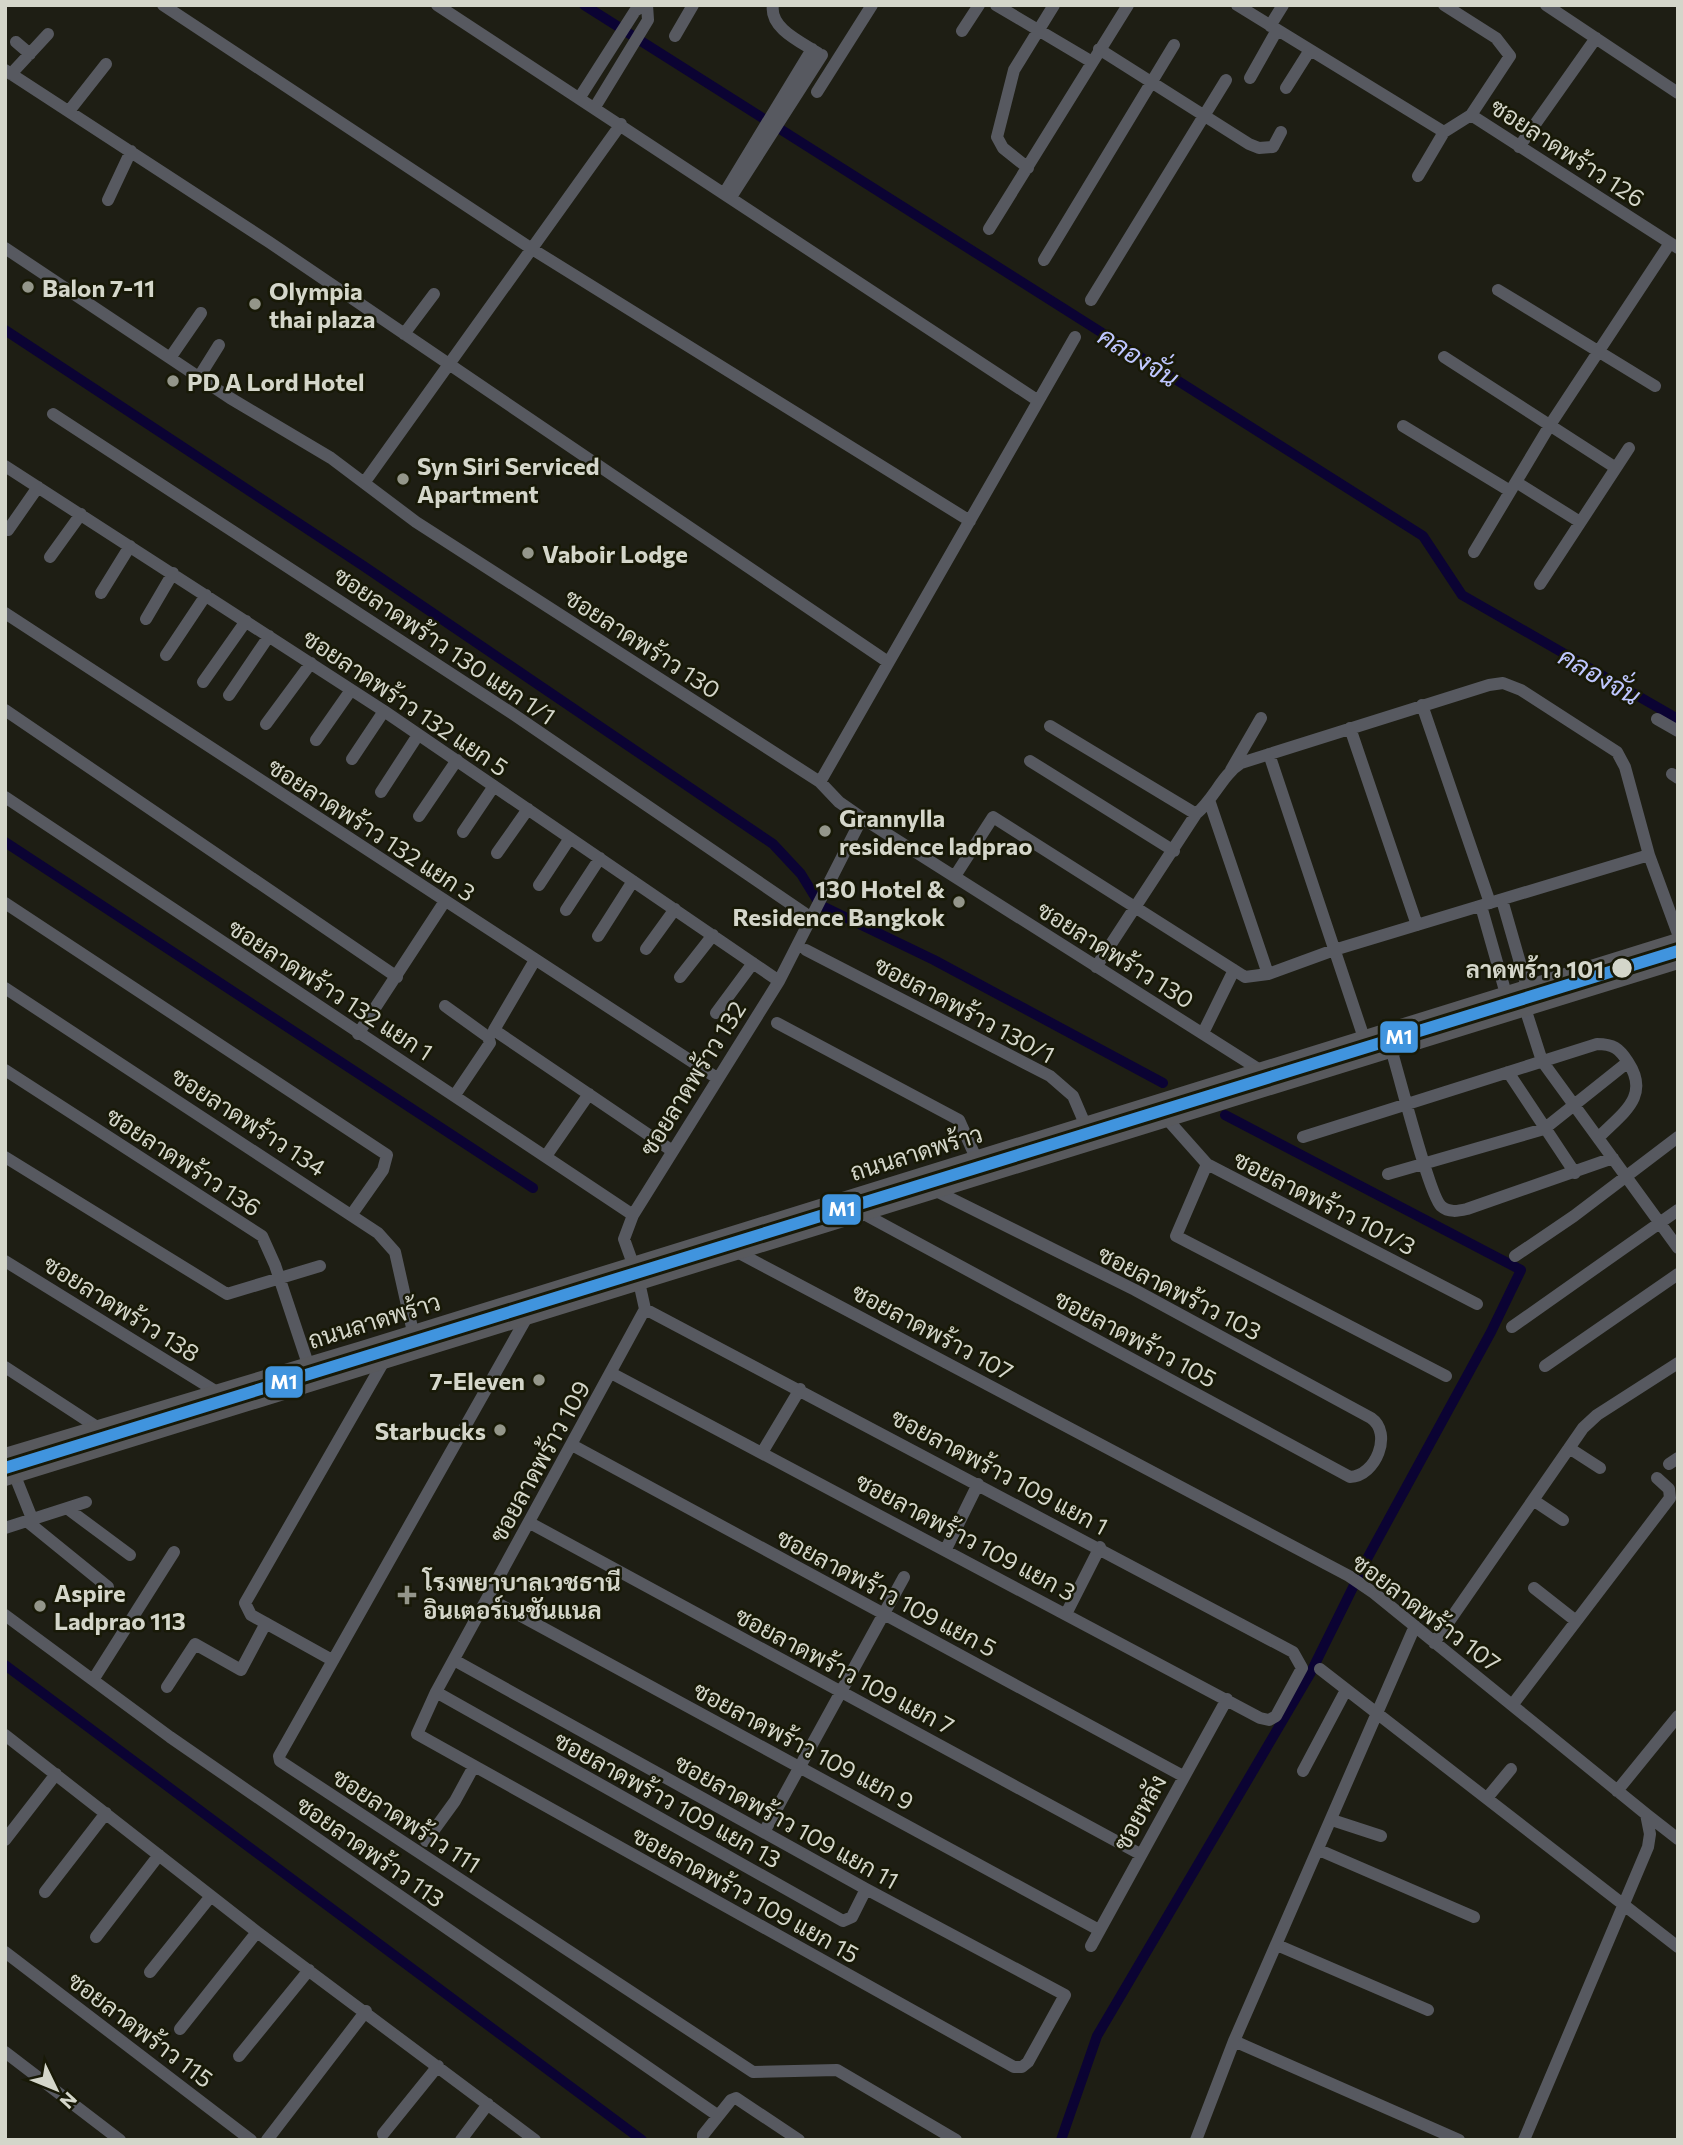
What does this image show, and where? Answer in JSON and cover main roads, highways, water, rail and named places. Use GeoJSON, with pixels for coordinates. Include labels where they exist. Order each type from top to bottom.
{"type":"FeatureCollection","features":[{"type":"Feature","properties":{"kind":"main road","name":"ถนนลาดพร้าว"},"geometry":{"type":"LineString","coordinates":[[5,1455],[413,1332],[1678,940]]}},
{"type":"Feature","properties":{"kind":"main road","name":"ถนนลาดพร้าว"},"geometry":{"type":"LineString","coordinates":[[10,1477],[1678,962]]}},
{"type":"Feature","properties":{"kind":"main road"},"geometry":{"type":"LineString","coordinates":[[954,1165],[960,1184]]}},
{"type":"Feature","properties":{"kind":"main road"},"geometry":{"type":"LineString","coordinates":[[930,1172],[936,1191]]}},
{"type":"Feature","properties":{"kind":"waterway","name":"คลองจั่น"},"geometry":{"type":"LineString","coordinates":[[584,5],[1423,536],[1462,595],[1678,719]]}},
{"type":"Feature","properties":{"kind":"waterway"},"geometry":{"type":"LineString","coordinates":[[5,330],[362,565],[773,844],[801,874],[820,905],[934,960],[1163,1083]]}},
{"type":"Feature","properties":{"kind":"waterway"},"geometry":{"type":"LineString","coordinates":[[5,842],[533,1188]]}},
{"type":"Feature","properties":{"kind":"waterway"},"geometry":{"type":"LineString","coordinates":[[1061,2140],[1097,2036],[1310,1674],[1368,1557],[1491,1332],[1521,1270],[1225,1115]]}},
{"type":"Feature","properties":{"kind":"waterway"},"geometry":{"type":"LineString","coordinates":[[5,1665],[642,2140]]}},
{"type":"Feature","properties":{"kind":"place","name":"Balon 7-11"},"geometry":{"type":"Point","coordinates":[28,287]}},
{"type":"Feature","properties":{"kind":"place","name":"Olympia thai plaza"},"geometry":{"type":"Point","coordinates":[255,304]}},
{"type":"Feature","properties":{"kind":"place","name":"PD A Lord Hotel"},"geometry":{"type":"Point","coordinates":[173,381]}},
{"type":"Feature","properties":{"kind":"place","name":"Syn Siri Serviced Apartment"},"geometry":{"type":"Point","coordinates":[403,479]}},
{"type":"Feature","properties":{"kind":"place","name":"Vaboir Lodge"},"geometry":{"type":"Point","coordinates":[528,553]}},
{"type":"Feature","properties":{"kind":"place","name":"Grannylla residence ladprao"},"geometry":{"type":"Point","coordinates":[825,831]}},
{"type":"Feature","properties":{"kind":"place","name":"130 Hotel & Residence Bangkok"},"geometry":{"type":"Point","coordinates":[959,902]}},
{"type":"Feature","properties":{"kind":"place","name":"ลาดพร้าว 101"},"geometry":{"type":"Point","coordinates":[1622,968]}},
{"type":"Feature","properties":{"kind":"place","name":"7-Eleven"},"geometry":{"type":"Point","coordinates":[539,1380]}},
{"type":"Feature","properties":{"kind":"place","name":"Starbucks"},"geometry":{"type":"Point","coordinates":[500,1430]}},
{"type":"Feature","properties":{"kind":"place","name":"โรงพยาบาลเวชธานี อินเตอร์เนชันแนล"},"geometry":{"type":"Point","coordinates":[407,1595]}},
{"type":"Feature","properties":{"kind":"place","name":"Aspire Ladprao 113"},"geometry":{"type":"Point","coordinates":[40,1606]}}]}
